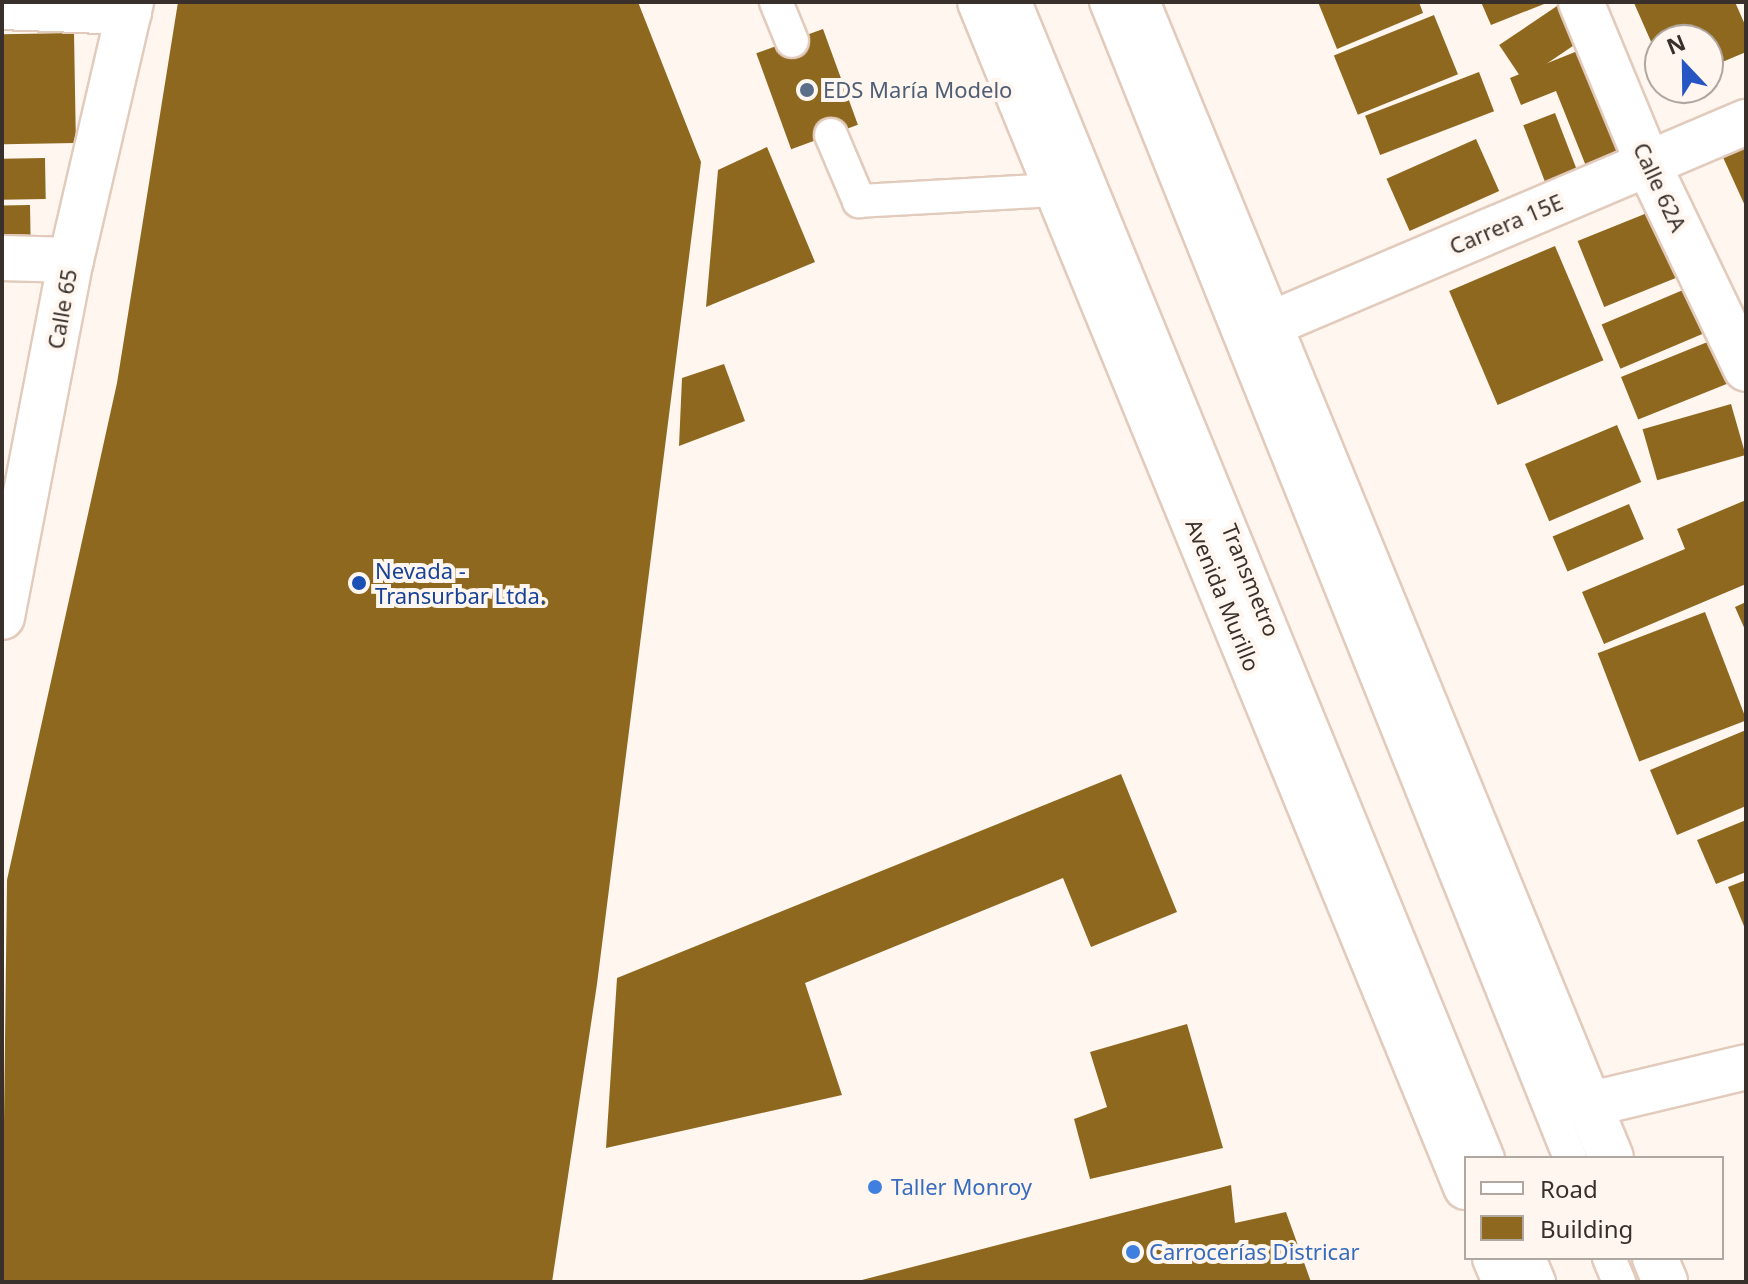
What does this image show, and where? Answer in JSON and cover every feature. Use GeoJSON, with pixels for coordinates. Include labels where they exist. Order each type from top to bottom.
{"type":"FeatureCollection","features":[{"type":"Feature","properties":{"kind":"main road","name":"Avenida Murillo"},"geometry":{"type":"LineString","coordinates":[[980,2],[1464,1182]]}},
{"type":"Feature","properties":{"kind":"main road"},"geometry":{"type":"LineString","coordinates":[[1137,2],[1266,326],[1610,1156]]}},
{"type":"Feature","properties":{"kind":"main road","name":"Calle 62A"},"geometry":{"type":"LineString","coordinates":[[1581,2],[1648,164],[1746,369]]}},
{"type":"Feature","properties":{"kind":"main road"},"geometry":{"type":"LineString","coordinates":[[2,7],[130,7]]}},
{"type":"Feature","properties":{"kind":"main road","name":"Calle 65"},"geometry":{"type":"LineString","coordinates":[[2,617],[14,499],[130,7]]}},
{"type":"Feature","properties":{"kind":"main road","name":"Carrera 15E"},"geometry":{"type":"LineString","coordinates":[[1266,326],[1746,122]]}},
{"type":"Feature","properties":{"kind":"main road"},"geometry":{"type":"LineString","coordinates":[[2,258],[71,260]]}},
{"type":"Feature","properties":{"kind":"main road"},"geometry":{"type":"LineString","coordinates":[[1587,1105],[1746,1067]]}},
{"type":"Feature","properties":{"kind":"main road"},"geometry":{"type":"LineString","coordinates":[[1496,1260],[1505,1282]]}},
{"type":"Feature","properties":{"kind":"main road"},"geometry":{"type":"LineString","coordinates":[[1656,1260],[1665,1282]]}},
{"type":"Feature","properties":{"kind":"lane"},"geometry":{"type":"LineString","coordinates":[[776,2],[792,41]]}},
{"type":"Feature","properties":{"kind":"lane","name":"Transmetro"},"geometry":{"type":"LineString","coordinates":[[1015,2],[1487,1156]]}},
{"type":"Feature","properties":{"kind":"lane"},"geometry":{"type":"LineString","coordinates":[[1106,2],[1569,1156]]}},
{"type":"Feature","properties":{"kind":"lane"},"geometry":{"type":"LineString","coordinates":[[831,135],[859,201],[1057,190]]}},
{"type":"Feature","properties":{"kind":"lane"},"geometry":{"type":"LineString","coordinates":[[1530,1260],[1539,1282]]}},
{"type":"Feature","properties":{"kind":"lane"},"geometry":{"type":"LineString","coordinates":[[1610,1260],[1619,1282]]}},
{"type":"Feature","properties":{"kind":"building","name":"Nevada - Transurbar Ltda."},"geometry":{"type":"Polygon","coordinates":[[[178,2],[638,2],[701,162],[597,984],[552,1282],[2,1282],[7,880],[117,383],[178,2]]]}},
{"type":"Feature","properties":{"kind":"building"},"geometry":{"type":"Polygon","coordinates":[[[1318,2],[1419,2],[1423,13],[1337,49],[1318,2]]]}},
{"type":"Feature","properties":{"kind":"building"},"geometry":{"type":"Polygon","coordinates":[[[1481,2],[1549,2],[1491,25],[1481,2]]]}},
{"type":"Feature","properties":{"kind":"building"},"geometry":{"type":"Polygon","coordinates":[[[1563,2],[1586,37],[1523,80],[1499,45],[1563,2]]]}},
{"type":"Feature","properties":{"kind":"building"},"geometry":{"type":"Polygon","coordinates":[[[1735,2],[1746,27],[1746,52],[1724,61],[1724,24],[1644,26],[1634,3],[1735,2]]]}},
{"type":"Feature","properties":{"kind":"building"},"geometry":{"type":"Polygon","coordinates":[[[1434,15],[1458,74],[1358,115],[1334,55],[1434,15]]]}},
{"type":"Feature","properties":{"kind":"building","name":"EDS María Modelo"},"geometry":{"type":"Polygon","coordinates":[[[823,29],[858,125],[791,149],[756,53],[823,29]]]}},
{"type":"Feature","properties":{"kind":"building"},"geometry":{"type":"Polygon","coordinates":[[[74,33],[76,143],[4,144],[2,34],[74,33]]]}},
{"type":"Feature","properties":{"kind":"building"},"geometry":{"type":"Polygon","coordinates":[[[1585,48],[1626,150],[1586,166],[1556,91],[1521,105],[1510,78],[1585,48]]]}},
{"type":"Feature","properties":{"kind":"building"},"geometry":{"type":"Polygon","coordinates":[[[1479,72],[1494,111],[1380,155],[1365,116],[1479,72]]]}},
{"type":"Feature","properties":{"kind":"building"},"geometry":{"type":"Polygon","coordinates":[[[1555,113],[1578,172],[1546,184],[1523,125],[1555,113]]]}},
{"type":"Feature","properties":{"kind":"building"},"geometry":{"type":"Polygon","coordinates":[[[1476,139],[1499,191],[1410,231],[1386,179],[1476,139]]]}},
{"type":"Feature","properties":{"kind":"building"},"geometry":{"type":"Polygon","coordinates":[[[1746,142],[1746,208],[1721,153],[1746,142]]]}},
{"type":"Feature","properties":{"kind":"building"},"geometry":{"type":"Polygon","coordinates":[[[767,147],[815,262],[706,307],[718,170],[767,147]]]}},
{"type":"Feature","properties":{"kind":"building"},"geometry":{"type":"Polygon","coordinates":[[[45,158],[46,199],[3,200],[2,159],[45,158]]]}},
{"type":"Feature","properties":{"kind":"building"},"geometry":{"type":"Polygon","coordinates":[[[2,205],[30,205],[31,244],[3,244],[2,205]]]}},
{"type":"Feature","properties":{"kind":"building"},"geometry":{"type":"Polygon","coordinates":[[[1662,207],[1689,273],[1604,307],[1578,241],[1662,207]]]}},
{"type":"Feature","properties":{"kind":"building"},"geometry":{"type":"Polygon","coordinates":[[[1555,246],[1603,360],[1498,405],[1449,291],[1555,246]]]}},
{"type":"Feature","properties":{"kind":"building"},"geometry":{"type":"Polygon","coordinates":[[[1690,287],[1709,331],[1620,369],[1602,325],[1690,287]]]}},
{"type":"Feature","properties":{"kind":"building"},"geometry":{"type":"Polygon","coordinates":[[[1710,341],[1727,384],[1638,420],[1621,377],[1710,341]]]}},
{"type":"Feature","properties":{"kind":"building"},"geometry":{"type":"Polygon","coordinates":[[[724,364],[745,421],[679,446],[682,378],[724,364]]]}},
{"type":"Feature","properties":{"kind":"building"},"geometry":{"type":"Polygon","coordinates":[[[1731,404],[1746,455],[1657,480],[1643,429],[1731,404]]]}},
{"type":"Feature","properties":{"kind":"building"},"geometry":{"type":"Polygon","coordinates":[[[1617,425],[1641,482],[1549,521],[1525,464],[1617,425]]]}},
{"type":"Feature","properties":{"kind":"building"},"geometry":{"type":"Polygon","coordinates":[[[1746,500],[1746,584],[1604,644],[1582,592],[1685,549],[1677,529],[1746,500]]]}},
{"type":"Feature","properties":{"kind":"building"},"geometry":{"type":"Polygon","coordinates":[[[1629,504],[1644,539],[1567,571],[1553,536],[1629,504]]]}},
{"type":"Feature","properties":{"kind":"building"},"geometry":{"type":"Polygon","coordinates":[[[1746,602],[1746,632],[1735,607],[1746,602]]]}},
{"type":"Feature","properties":{"kind":"building"},"geometry":{"type":"Polygon","coordinates":[[[1705,612],[1746,721],[1639,762],[1598,653],[1705,612]]]}},
{"type":"Feature","properties":{"kind":"building"},"geometry":{"type":"Polygon","coordinates":[[[1746,730],[1746,806],[1677,835],[1650,770],[1746,730]]]}},
{"type":"Feature","properties":{"kind":"building"},"geometry":{"type":"Polygon","coordinates":[[[1121,774],[1177,912],[1091,947],[1063,878],[805,983],[842,1095],[606,1148],[617,978],[1121,774]]]}},
{"type":"Feature","properties":{"kind":"building"},"geometry":{"type":"Polygon","coordinates":[[[1746,820],[1746,872],[1716,884],[1697,840],[1746,820]]]}},
{"type":"Feature","properties":{"kind":"building"},"geometry":{"type":"Polygon","coordinates":[[[1746,880],[1746,931],[1728,887],[1746,880]]]}},
{"type":"Feature","properties":{"kind":"building"},"geometry":{"type":"Polygon","coordinates":[[[1187,1024],[1223,1148],[1090,1179],[1074,1119],[1107,1107],[1090,1052],[1187,1024]]]}},
{"type":"Feature","properties":{"kind":"building","name":"Carrocerías Districar"},"geometry":{"type":"Polygon","coordinates":[[[1231,1185],[1235,1223],[1286,1212],[1311,1282],[854,1282],[1231,1185]]]}},
{"type":"Feature","properties":{"kind":"place","name":"EDS María Modelo"},"geometry":{"type":"Point","coordinates":[807,90]}},
{"type":"Feature","properties":{"kind":"place","name":"Nevada - Transurbar Ltda."},"geometry":{"type":"Point","coordinates":[359,583]}},
{"type":"Feature","properties":{"kind":"place","name":"Taller Monroy"},"geometry":{"type":"Point","coordinates":[875,1187]}},
{"type":"Feature","properties":{"kind":"place","name":"Carrocerías Districar"},"geometry":{"type":"Point","coordinates":[1133,1252]}}]}
